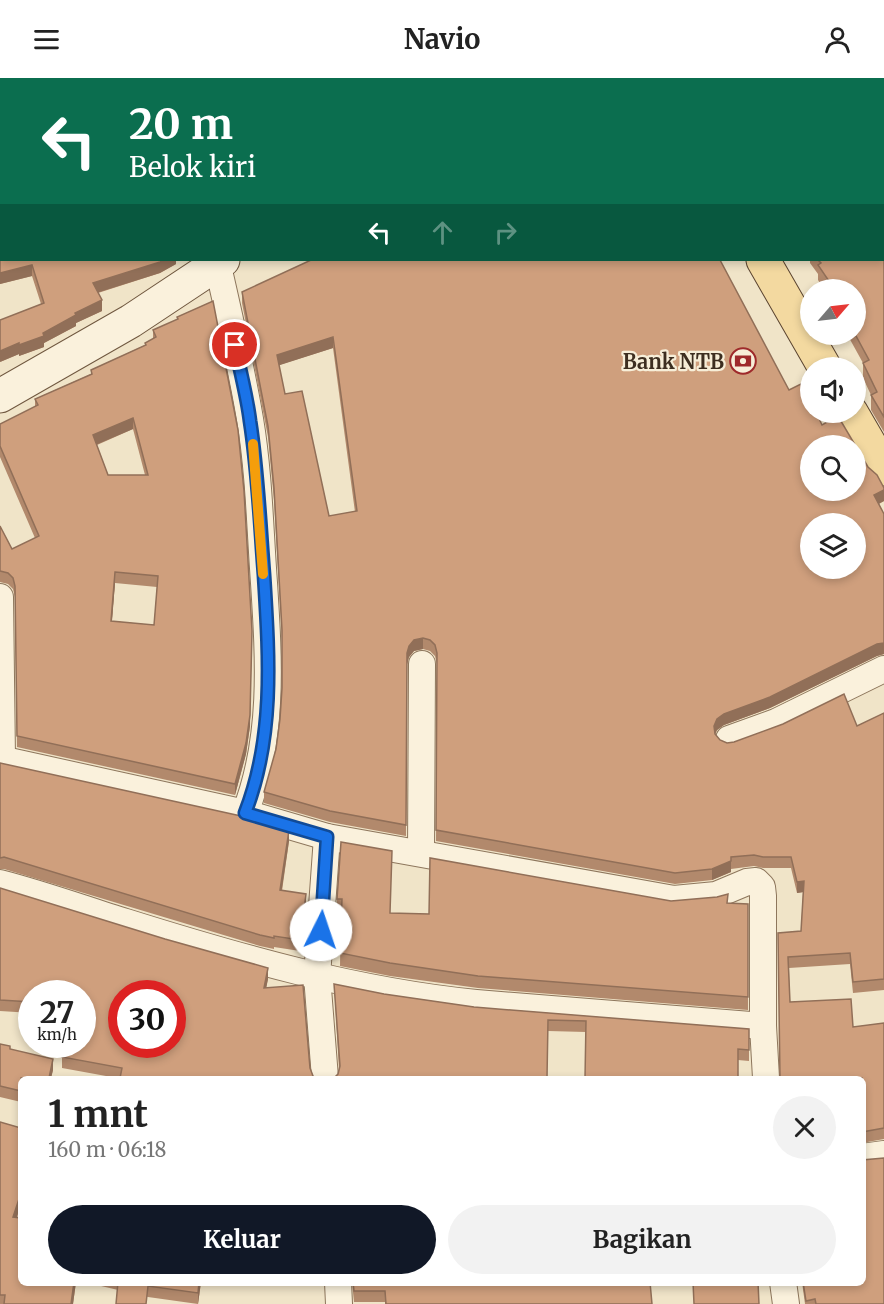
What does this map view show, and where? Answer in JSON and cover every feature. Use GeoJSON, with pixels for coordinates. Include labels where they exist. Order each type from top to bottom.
{"type":"FeatureCollection","features":[{"type":"Feature","properties":{"kind":"main road"},"geometry":{"type":"LineString","coordinates":[[0,396],[210,261]]}},
{"type":"Feature","properties":{"kind":"main road"},"geometry":{"type":"LineString","coordinates":[[764,261],[819,357]]}},
{"type":"Feature","properties":{"kind":"main road"},"geometry":{"type":"LineString","coordinates":[[0,378],[126,314]]}},
{"type":"Feature","properties":{"kind":"main road"},"geometry":{"type":"LineString","coordinates":[[857,423],[884,469]]}},
{"type":"Feature","properties":{"kind":"street"},"geometry":{"type":"LineString","coordinates":[[212,261],[238,357],[253,439],[270,671],[261,760],[245,813]]}},
{"type":"Feature","properties":{"kind":"street"},"geometry":{"type":"LineString","coordinates":[[0,597],[1,759],[245,813],[327,837],[674,899],[716,895],[728,892],[747,882],[756,881],[762,886],[763,896],[763,1026],[766,1076]]}},
{"type":"Feature","properties":{"kind":"street"},"geometry":{"type":"LineString","coordinates":[[422,664],[422,853]]}},
{"type":"Feature","properties":{"kind":"street"},"geometry":{"type":"LineString","coordinates":[[729,739],[776,722],[884,669]]}},
{"type":"Feature","properties":{"kind":"street"},"geometry":{"type":"LineString","coordinates":[[325,1076],[317,976],[327,837]]}},
{"type":"Feature","properties":{"kind":"street"},"geometry":{"type":"LineString","coordinates":[[0,883],[218,950],[317,976],[435,999],[763,1026]]}},
{"type":"Feature","properties":{"kind":"street"},"geometry":{"type":"LineString","coordinates":[[866,1156],[884,1154]]}},
{"type":"Feature","properties":{"kind":"street"},"geometry":{"type":"LineString","coordinates":[[338,1286],[339,1304]]}},
{"type":"Feature","properties":{"kind":"street"},"geometry":{"type":"LineString","coordinates":[[784,1286],[786,1304]]}},
{"type":"Feature","properties":{"kind":"building"},"geometry":{"type":"Polygon","coordinates":[[[0,261],[162,261],[93,283],[102,300],[75,313],[76,315],[43,333],[44,336],[0,351],[0,320],[44,303],[32,265],[0,273],[0,261]]]}},
{"type":"Feature","properties":{"kind":"building"},"geometry":{"type":"Polygon","coordinates":[[[309,261],[721,261],[789,390],[800,384],[800,423],[821,423],[822,425],[842,423],[849,435],[800,435],[800,501],[866,501],[866,464],[877,475],[884,488],[874,495],[884,514],[884,643],[877,644],[770,697],[724,714],[717,719],[714,726],[715,734],[720,740],[727,743],[734,742],[783,724],[844,694],[857,726],[884,713],[884,979],[853,982],[850,953],[788,957],[790,1002],[851,999],[853,1027],[884,1023],[884,1128],[866,1131],[866,1076],[780,1076],[778,933],[801,931],[804,881],[797,882],[791,857],[754,855],[731,857],[731,861],[712,869],[675,873],[436,830],[437,653],[435,645],[430,640],[423,638],[414,640],[407,653],[406,825],[330,811],[264,792],[276,749],[282,688],[282,630],[268,426],[242,292],[309,261]],[[333,337],[277,355],[285,394],[302,391],[329,516],[357,511],[333,337]]]}},
{"type":"Feature","properties":{"kind":"building"},"geometry":{"type":"Polygon","coordinates":[[[819,261],[884,261],[884,417],[871,395],[877,392],[866,369],[866,362],[869,360],[861,345],[866,345],[866,279],[828,279],[818,265],[821,263],[819,261]]]}},
{"type":"Feature","properties":{"kind":"building"},"geometry":{"type":"Polygon","coordinates":[[[213,301],[238,430],[252,631],[250,715],[246,743],[235,784],[17,736],[15,586],[13,578],[8,573],[0,571],[0,526],[12,549],[39,536],[0,446],[0,424],[38,405],[35,399],[92,374],[91,370],[146,345],[145,343],[156,337],[153,330],[178,319],[177,317],[213,301]],[[133,418],[93,435],[108,475],[148,475],[133,418]],[[115,572],[111,621],[154,625],[158,576],[115,572]]]}},
{"type":"Feature","properties":{"kind":"building"},"geometry":{"type":"Polygon","coordinates":[[[0,763],[241,816],[289,830],[280,890],[306,894],[300,940],[260,935],[4,857],[0,858],[0,763]]]}},
{"type":"Feature","properties":{"kind":"building"},"geometry":{"type":"Polygon","coordinates":[[[341,842],[392,851],[390,913],[429,914],[430,858],[671,901],[728,894],[727,903],[748,904],[748,997],[478,976],[340,953],[342,899],[337,899],[341,842]]]}},
{"type":"Feature","properties":{"kind":"building"},"geometry":{"type":"Polygon","coordinates":[[[0,888],[268,968],[264,988],[303,985],[310,1068],[313,1076],[120,1076],[122,1068],[67,1058],[96,1058],[96,980],[18,980],[18,1001],[0,1000],[0,888]]]}},
{"type":"Feature","properties":{"kind":"building"},"geometry":{"type":"Polygon","coordinates":[[[334,984],[474,1007],[749,1029],[749,1050],[738,1049],[738,1076],[585,1076],[586,1021],[548,1020],[547,1076],[336,1076],[340,1066],[334,984]]]}},
{"type":"Feature","properties":{"kind":"building"},"geometry":{"type":"Polygon","coordinates":[[[0,1044],[18,1051],[18,1058],[53,1059],[49,1076],[18,1076],[18,1090],[0,1086],[0,1044]]]}},
{"type":"Feature","properties":{"kind":"building"},"geometry":{"type":"Polygon","coordinates":[[[0,1122],[18,1127],[18,1202],[13,1217],[18,1218],[18,1286],[73,1286],[71,1304],[4,1304],[5,1295],[0,1295],[0,1122]]]}},
{"type":"Feature","properties":{"kind":"building"},"geometry":{"type":"Polygon","coordinates":[[[884,1158],[884,1304],[816,1304],[815,1299],[806,1301],[804,1286],[866,1286],[866,1160],[884,1158]]]}},
{"type":"Feature","properties":{"kind":"building"},"geometry":{"type":"Polygon","coordinates":[[[118,1286],[148,1286],[146,1304],[116,1304],[118,1286]]]}},
{"type":"Feature","properties":{"kind":"building"},"geometry":{"type":"Polygon","coordinates":[[[148,1286],[199,1286],[198,1293],[148,1286]]]}},
{"type":"Feature","properties":{"kind":"building"},"geometry":{"type":"Polygon","coordinates":[[[353,1286],[650,1286],[652,1304],[386,1304],[385,1291],[354,1291],[353,1286]]]}},
{"type":"Feature","properties":{"kind":"building"},"geometry":{"type":"Polygon","coordinates":[[[693,1286],[758,1286],[759,1304],[694,1304],[693,1286]]]}},
{"type":"Feature","properties":{"kind":"slow traffic"},"geometry":{"type":"LineString","coordinates":[[253,444],[259,497],[263,574]]}},
{"type":"Feature","properties":{"kind":"place","name":"Bank NTB"},"geometry":{"type":"Point","coordinates":[743,361]}},
{"type":"Feature","properties":{"kind":"route"},"geometry":{"type":"LineString","coordinates":[[235,345],[254,449],[270,671],[261,760],[245,813],[327,837],[321,930]]}}]}
